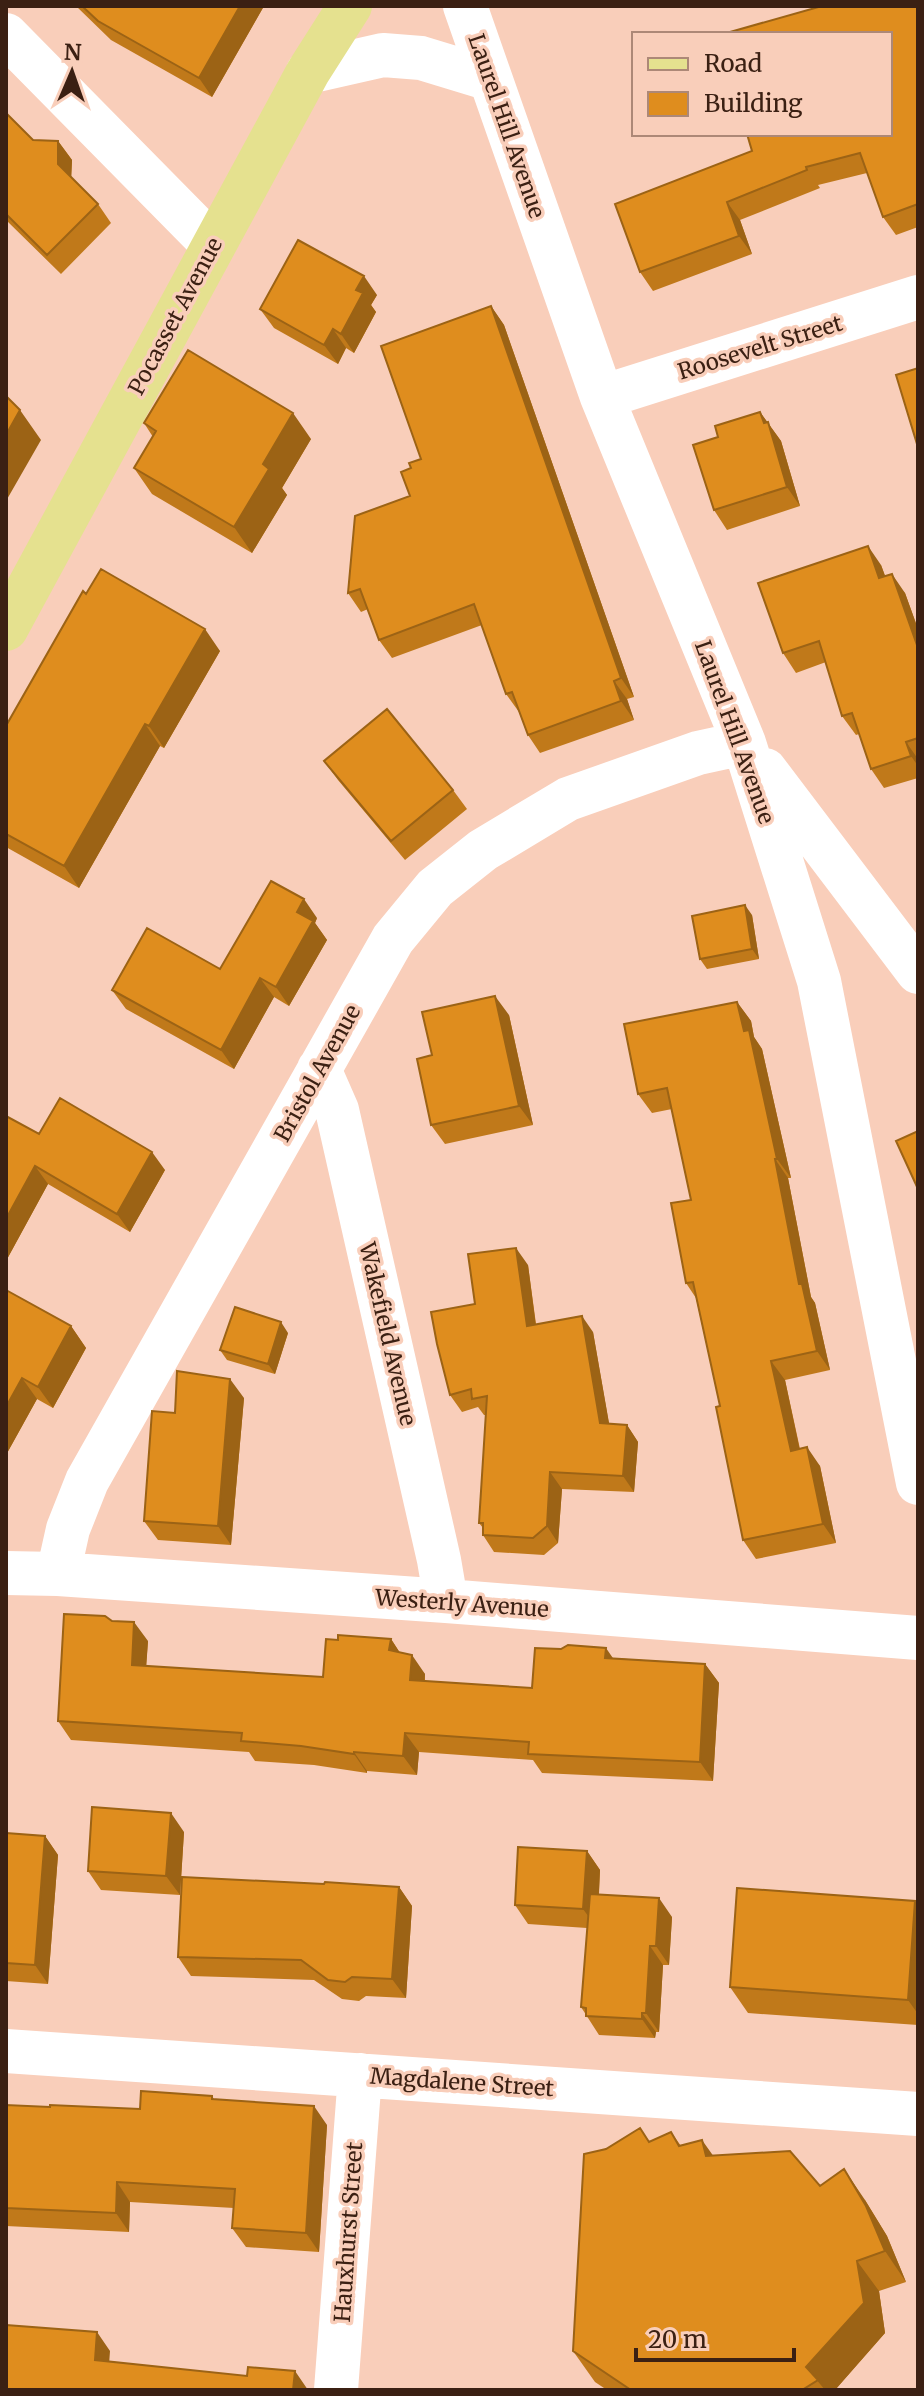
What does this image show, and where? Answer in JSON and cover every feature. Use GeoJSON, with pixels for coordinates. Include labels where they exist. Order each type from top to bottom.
{"type":"FeatureCollection","features":[{"type":"Feature","properties":{"kind":"main road","name":"Pocasset Avenue"},"geometry":{"type":"LineString","coordinates":[[6,629],[308,72],[350,6]]}},
{"type":"Feature","properties":{"kind":"street","name":"Laurel Hill Avenue"},"geometry":{"type":"LineString","coordinates":[[465,6],[602,397],[744,743],[819,981],[918,1483]]}},
{"type":"Feature","properties":{"kind":"street"},"geometry":{"type":"LineString","coordinates":[[6,35],[213,245]]}},
{"type":"Feature","properties":{"kind":"street"},"geometry":{"type":"LineString","coordinates":[[308,72],[383,55],[421,58],[490,79]]}},
{"type":"Feature","properties":{"kind":"street","name":"Roosevelt Street"},"geometry":{"type":"LineString","coordinates":[[602,397],[918,297]]}},
{"type":"Feature","properties":{"kind":"street"},"geometry":{"type":"LineString","coordinates":[[744,743],[857,893],[903,926],[918,972]]}},
{"type":"Feature","properties":{"kind":"street","name":"Bristol Avenue"},"geometry":{"type":"LineString","coordinates":[[58,1574],[68,1529],[87,1481],[393,939],[435,888],[483,850],[568,799],[698,753],[744,743]]}},
{"type":"Feature","properties":{"kind":"street","name":"Wakefield Avenue"},"geometry":{"type":"LineString","coordinates":[[319,1069],[337,1110],[446,1601]]}},
{"type":"Feature","properties":{"kind":"street","name":"Westerly Avenue"},"geometry":{"type":"LineString","coordinates":[[6,1573],[446,1601],[918,1638]]}},
{"type":"Feature","properties":{"kind":"street","name":"Magdalene Street"},"geometry":{"type":"LineString","coordinates":[[6,2051],[918,2114]]}},
{"type":"Feature","properties":{"kind":"street","name":"Hauxhurst Street"},"geometry":{"type":"LineString","coordinates":[[336,2390],[360,2075]]}},
{"type":"Feature","properties":{"kind":"building"},"geometry":{"type":"Polygon","coordinates":[[[82,6],[240,6],[199,78],[98,21],[82,6]]]}},
{"type":"Feature","properties":{"kind":"building"},"geometry":{"type":"Polygon","coordinates":[[[822,6],[918,6],[918,204],[883,217],[860,153],[806,167],[807,170],[727,202],[739,236],[640,272],[615,204],[752,151],[748,136],[892,136],[892,32],[730,32],[822,6]]]}},
{"type":"Feature","properties":{"kind":"building"},"geometry":{"type":"Polygon","coordinates":[[[8,115],[33,140],[58,141],[58,164],[98,204],[47,255],[6,214],[8,115]]]}},
{"type":"Feature","properties":{"kind":"building"},"geometry":{"type":"Polygon","coordinates":[[[298,240],[364,276],[356,290],[363,293],[341,334],[333,329],[324,345],[260,309],[298,240]]]}},
{"type":"Feature","properties":{"kind":"building"},"geometry":{"type":"Polygon","coordinates":[[[491,306],[621,678],[614,681],[621,701],[528,735],[512,692],[506,694],[474,604],[379,640],[360,589],[348,593],[355,516],[410,496],[401,472],[411,468],[409,463],[421,459],[381,346],[491,306]]]}},
{"type":"Feature","properties":{"kind":"building"},"geometry":{"type":"Polygon","coordinates":[[[188,350],[293,413],[263,464],[269,469],[234,527],[134,468],[156,431],[144,423],[188,350]]]}},
{"type":"Feature","properties":{"kind":"building"},"geometry":{"type":"Polygon","coordinates":[[[918,368],[918,443],[917,444],[896,375],[918,368]]]}},
{"type":"Feature","properties":{"kind":"building"},"geometry":{"type":"Polygon","coordinates":[[[6,396],[20,410],[6,435],[6,396]]]}},
{"type":"Feature","properties":{"kind":"building"},"geometry":{"type":"Polygon","coordinates":[[[760,412],[764,423],[768,422],[787,487],[714,510],[693,445],[718,437],[715,426],[760,412]]]}},
{"type":"Feature","properties":{"kind":"building"},"geometry":{"type":"Polygon","coordinates":[[[868,546],[879,578],[892,574],[918,648],[918,738],[906,742],[911,756],[871,769],[852,713],[842,716],[819,641],[783,653],[758,583],[868,546]]]}},
{"type":"Feature","properties":{"kind":"building"},"geometry":{"type":"Polygon","coordinates":[[[101,569],[205,629],[149,726],[145,724],[64,866],[6,834],[6,723],[83,591],[86,594],[101,569]]]}},
{"type":"Feature","properties":{"kind":"building"},"geometry":{"type":"Polygon","coordinates":[[[387,709],[453,790],[391,841],[324,761],[387,709]]]}},
{"type":"Feature","properties":{"kind":"building"},"geometry":{"type":"Polygon","coordinates":[[[271,881],[304,899],[297,912],[313,921],[276,987],[260,978],[221,1050],[112,990],[147,928],[220,969],[271,881]]]}},
{"type":"Feature","properties":{"kind":"building"},"geometry":{"type":"Polygon","coordinates":[[[745,905],[752,949],[700,959],[692,916],[745,905]]]}},
{"type":"Feature","properties":{"kind":"building"},"geometry":{"type":"Polygon","coordinates":[[[495,996],[519,1106],[431,1125],[417,1059],[432,1055],[422,1012],[495,996]]]}},
{"type":"Feature","properties":{"kind":"building"},"geometry":{"type":"Polygon","coordinates":[[[737,1002],[744,1031],[749,1030],[777,1159],[799,1284],[802,1284],[817,1351],[771,1361],[791,1451],[807,1447],[823,1524],[743,1540],[716,1407],[720,1406],[693,1282],[686,1283],[671,1203],[691,1200],[667,1088],[638,1094],[624,1024],[737,1002]]]}},
{"type":"Feature","properties":{"kind":"building"},"geometry":{"type":"Polygon","coordinates":[[[60,1098],[152,1152],[117,1214],[35,1166],[6,1219],[6,1116],[39,1134],[60,1098]]]}},
{"type":"Feature","properties":{"kind":"building"},"geometry":{"type":"Polygon","coordinates":[[[918,1131],[918,1189],[896,1141],[918,1131]]]}},
{"type":"Feature","properties":{"kind":"building"},"geometry":{"type":"Polygon","coordinates":[[[516,1248],[527,1326],[582,1316],[600,1423],[627,1425],[623,1476],[550,1472],[547,1526],[533,1538],[483,1535],[483,1523],[479,1523],[487,1396],[472,1399],[471,1389],[450,1395],[431,1312],[475,1304],[468,1254],[516,1248]]]}},
{"type":"Feature","properties":{"kind":"building"},"geometry":{"type":"Polygon","coordinates":[[[6,1290],[71,1326],[38,1387],[22,1378],[6,1407],[6,1290]]]}},
{"type":"Feature","properties":{"kind":"building"},"geometry":{"type":"Polygon","coordinates":[[[235,1307],[281,1322],[268,1364],[220,1350],[235,1307]]]}},
{"type":"Feature","properties":{"kind":"building"},"geometry":{"type":"Polygon","coordinates":[[[177,1371],[230,1379],[218,1526],[144,1521],[152,1411],[175,1413],[177,1371]]]}},
{"type":"Feature","properties":{"kind":"building"},"geometry":{"type":"Polygon","coordinates":[[[64,1614],[105,1616],[112,1621],[134,1622],[132,1665],[323,1677],[326,1639],[338,1640],[338,1635],[391,1639],[389,1650],[412,1655],[410,1680],[532,1688],[535,1648],[561,1649],[568,1645],[606,1648],[605,1658],[705,1664],[700,1762],[528,1754],[529,1742],[405,1733],[403,1756],[354,1754],[241,1741],[242,1733],[58,1721],[64,1614]]]}},
{"type":"Feature","properties":{"kind":"building"},"geometry":{"type":"Polygon","coordinates":[[[92,1807],[171,1813],[166,1876],[88,1871],[92,1807]]]}},
{"type":"Feature","properties":{"kind":"building"},"geometry":{"type":"Polygon","coordinates":[[[6,1833],[45,1836],[35,1965],[6,1963],[6,1833]]]}},
{"type":"Feature","properties":{"kind":"building"},"geometry":{"type":"Polygon","coordinates":[[[518,1847],[587,1851],[583,1909],[515,1905],[518,1847]]]}},
{"type":"Feature","properties":{"kind":"building"},"geometry":{"type":"Polygon","coordinates":[[[182,1877],[399,1887],[392,1979],[352,1977],[345,1982],[328,1980],[301,1960],[178,1957],[182,1877]]]}},
{"type":"Feature","properties":{"kind":"building"},"geometry":{"type":"Polygon","coordinates":[[[737,1888],[915,1901],[908,2000],[730,1987],[737,1888]]]}},
{"type":"Feature","properties":{"kind":"building"},"geometry":{"type":"Polygon","coordinates":[[[590,1894],[659,1898],[656,1946],[650,1946],[646,2013],[642,2013],[642,2019],[586,2016],[586,2008],[581,2007],[590,1894]]]}},
{"type":"Feature","properties":{"kind":"building"},"geometry":{"type":"Polygon","coordinates":[[[141,2091],[314,2106],[306,2233],[232,2228],[235,2189],[117,2182],[116,2213],[6,2208],[6,2105],[140,2109],[141,2091]]]}},
{"type":"Feature","properties":{"kind":"building"},"geometry":{"type":"Polygon","coordinates":[[[640,2128],[649,2142],[671,2132],[679,2146],[702,2140],[706,2156],[790,2151],[820,2186],[844,2169],[866,2206],[885,2251],[857,2261],[864,2303],[806,2367],[818,2380],[802,2390],[631,2390],[573,2351],[584,2154],[606,2149],[640,2128]]]}},
{"type":"Feature","properties":{"kind":"building"},"geometry":{"type":"Polygon","coordinates":[[[6,2325],[97,2332],[95,2360],[247,2376],[248,2367],[295,2371],[293,2390],[6,2390],[6,2325]]]}}]}
